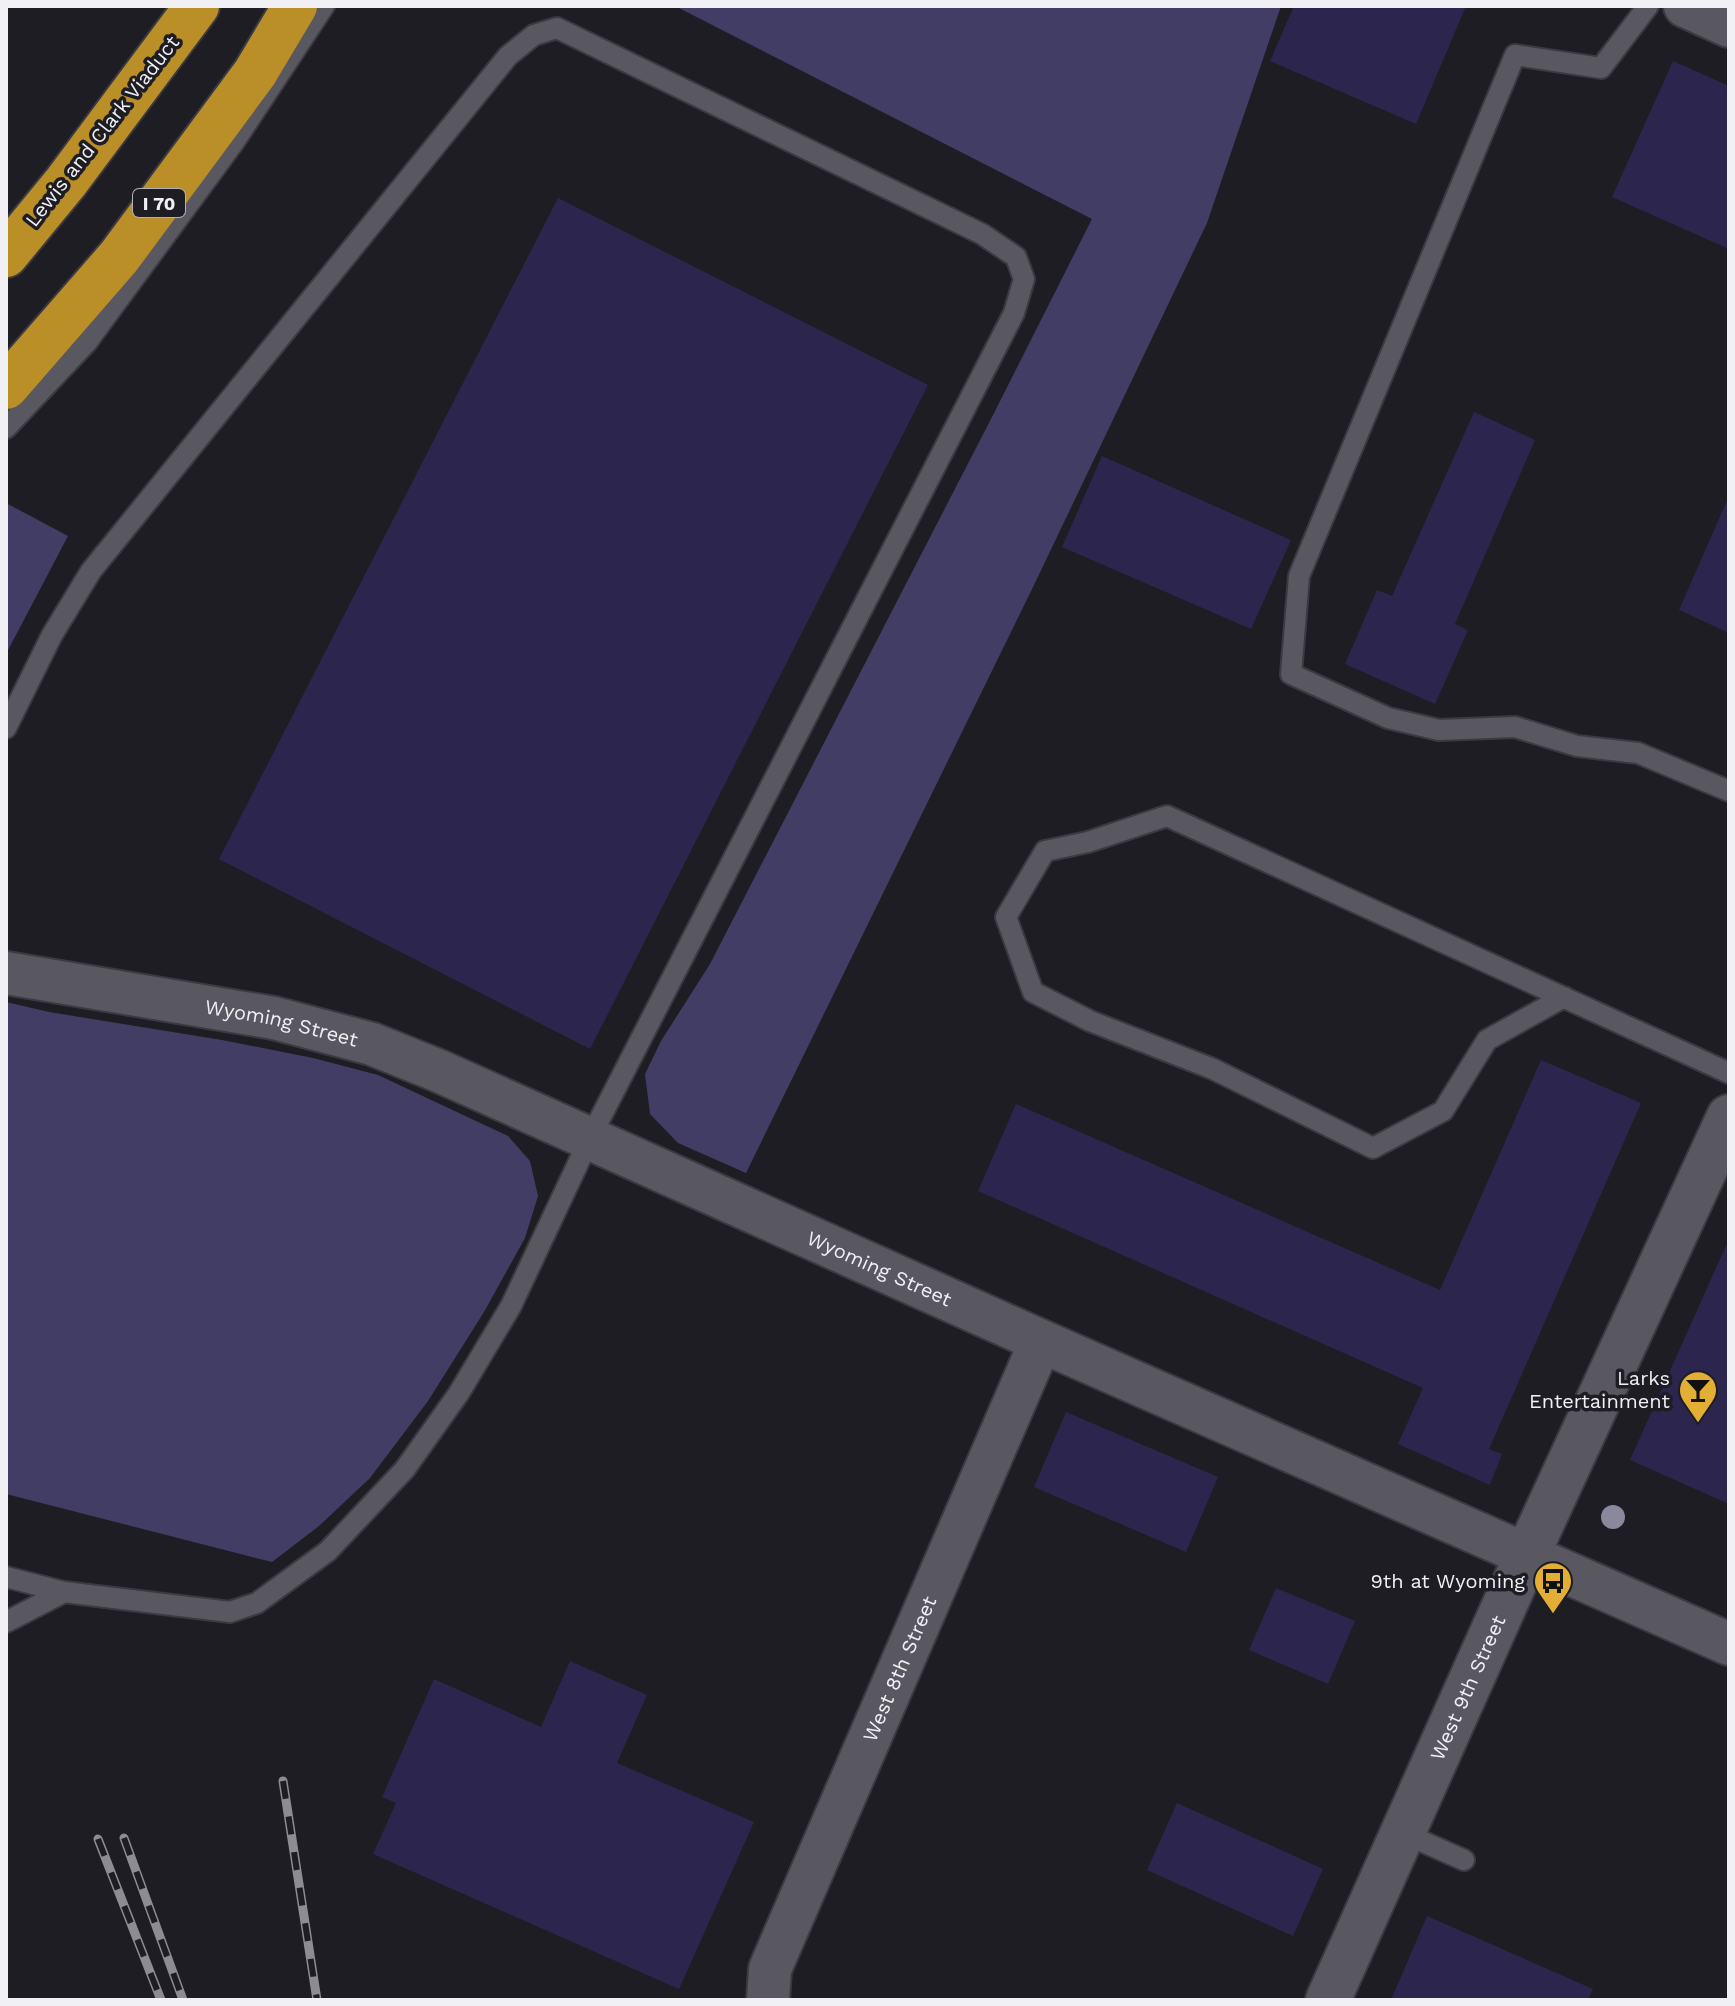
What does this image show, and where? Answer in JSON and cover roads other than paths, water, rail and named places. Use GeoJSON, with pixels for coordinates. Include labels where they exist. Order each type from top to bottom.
{"type":"FeatureCollection","features":[{"type":"Feature","properties":{"kind":"highway","name":"Lewis and Clark Viaduct"},"geometry":{"type":"LineString","coordinates":[[6,255],[66,182],[197,6]]}},
{"type":"Feature","properties":{"kind":"highway","name":"I 70"},"geometry":{"type":"LineString","coordinates":[[6,387],[119,257],[255,73],[295,6]]}},
{"type":"Feature","properties":{"kind":"street"},"geometry":{"type":"LineString","coordinates":[[1685,6],[1729,26]]}},
{"type":"Feature","properties":{"kind":"street","name":"Wyoming Street"},"geometry":{"type":"LineString","coordinates":[[6,973],[274,1018],[372,1044],[439,1071],[1729,1644]]}},
{"type":"Feature","properties":{"kind":"street","name":"West 9th Street"},"geometry":{"type":"LineString","coordinates":[[1328,2000],[1527,1555],[1729,1117]]}},
{"type":"Feature","properties":{"kind":"street","name":"West 8th Street"},"geometry":{"type":"LineString","coordinates":[[768,2000],[770,1969],[1041,1341]]}},
{"type":"Feature","properties":{"kind":"lane"},"geometry":{"type":"LineString","coordinates":[[6,428],[87,342],[234,142],[324,6]]}},
{"type":"Feature","properties":{"kind":"lane"},"geometry":{"type":"LineString","coordinates":[[1648,6],[1601,68],[1515,55],[1299,576],[1291,674],[1388,718],[1439,730],[1515,727],[1577,746],[1638,753],[1729,791]]}},
{"type":"Feature","properties":{"kind":"lane"},"geometry":{"type":"LineString","coordinates":[[6,728],[52,635],[91,571],[508,56],[534,35],[557,28],[968,227],[1016,257],[1024,279],[1014,313],[590,1138],[511,1306],[459,1393],[405,1469],[328,1551],[257,1603],[230,1612],[64,1592],[6,1577]]}},
{"type":"Feature","properties":{"kind":"lane"},"geometry":{"type":"LineString","coordinates":[[1564,997],[1487,1040],[1443,1111],[1373,1148],[1213,1069],[1090,1021],[1033,992],[1006,917],[1045,851],[1088,842],[1167,816],[1564,997],[1729,1073]]}},
{"type":"Feature","properties":{"kind":"lane"},"geometry":{"type":"LineString","coordinates":[[6,1622],[64,1592]]}},
{"type":"Feature","properties":{"kind":"lane"},"geometry":{"type":"LineString","coordinates":[[1403,1833],[1464,1860]]}},
{"type":"Feature","properties":{"kind":"railway"},"geometry":{"type":"LineString","coordinates":[[283,1781],[317,2000]]}},
{"type":"Feature","properties":{"kind":"railway"},"geometry":{"type":"LineString","coordinates":[[124,1838],[183,2000]]}},
{"type":"Feature","properties":{"kind":"railway"},"geometry":{"type":"LineString","coordinates":[[98,1839],[161,2000]]}},
{"type":"Feature","properties":{"kind":"place","name":"Larks Entertainment"},"geometry":{"type":"Point","coordinates":[1698,1424]}},
{"type":"Feature","properties":{"kind":"place","name":"9th at Wyoming"},"geometry":{"type":"Point","coordinates":[1553,1615]}}]}
